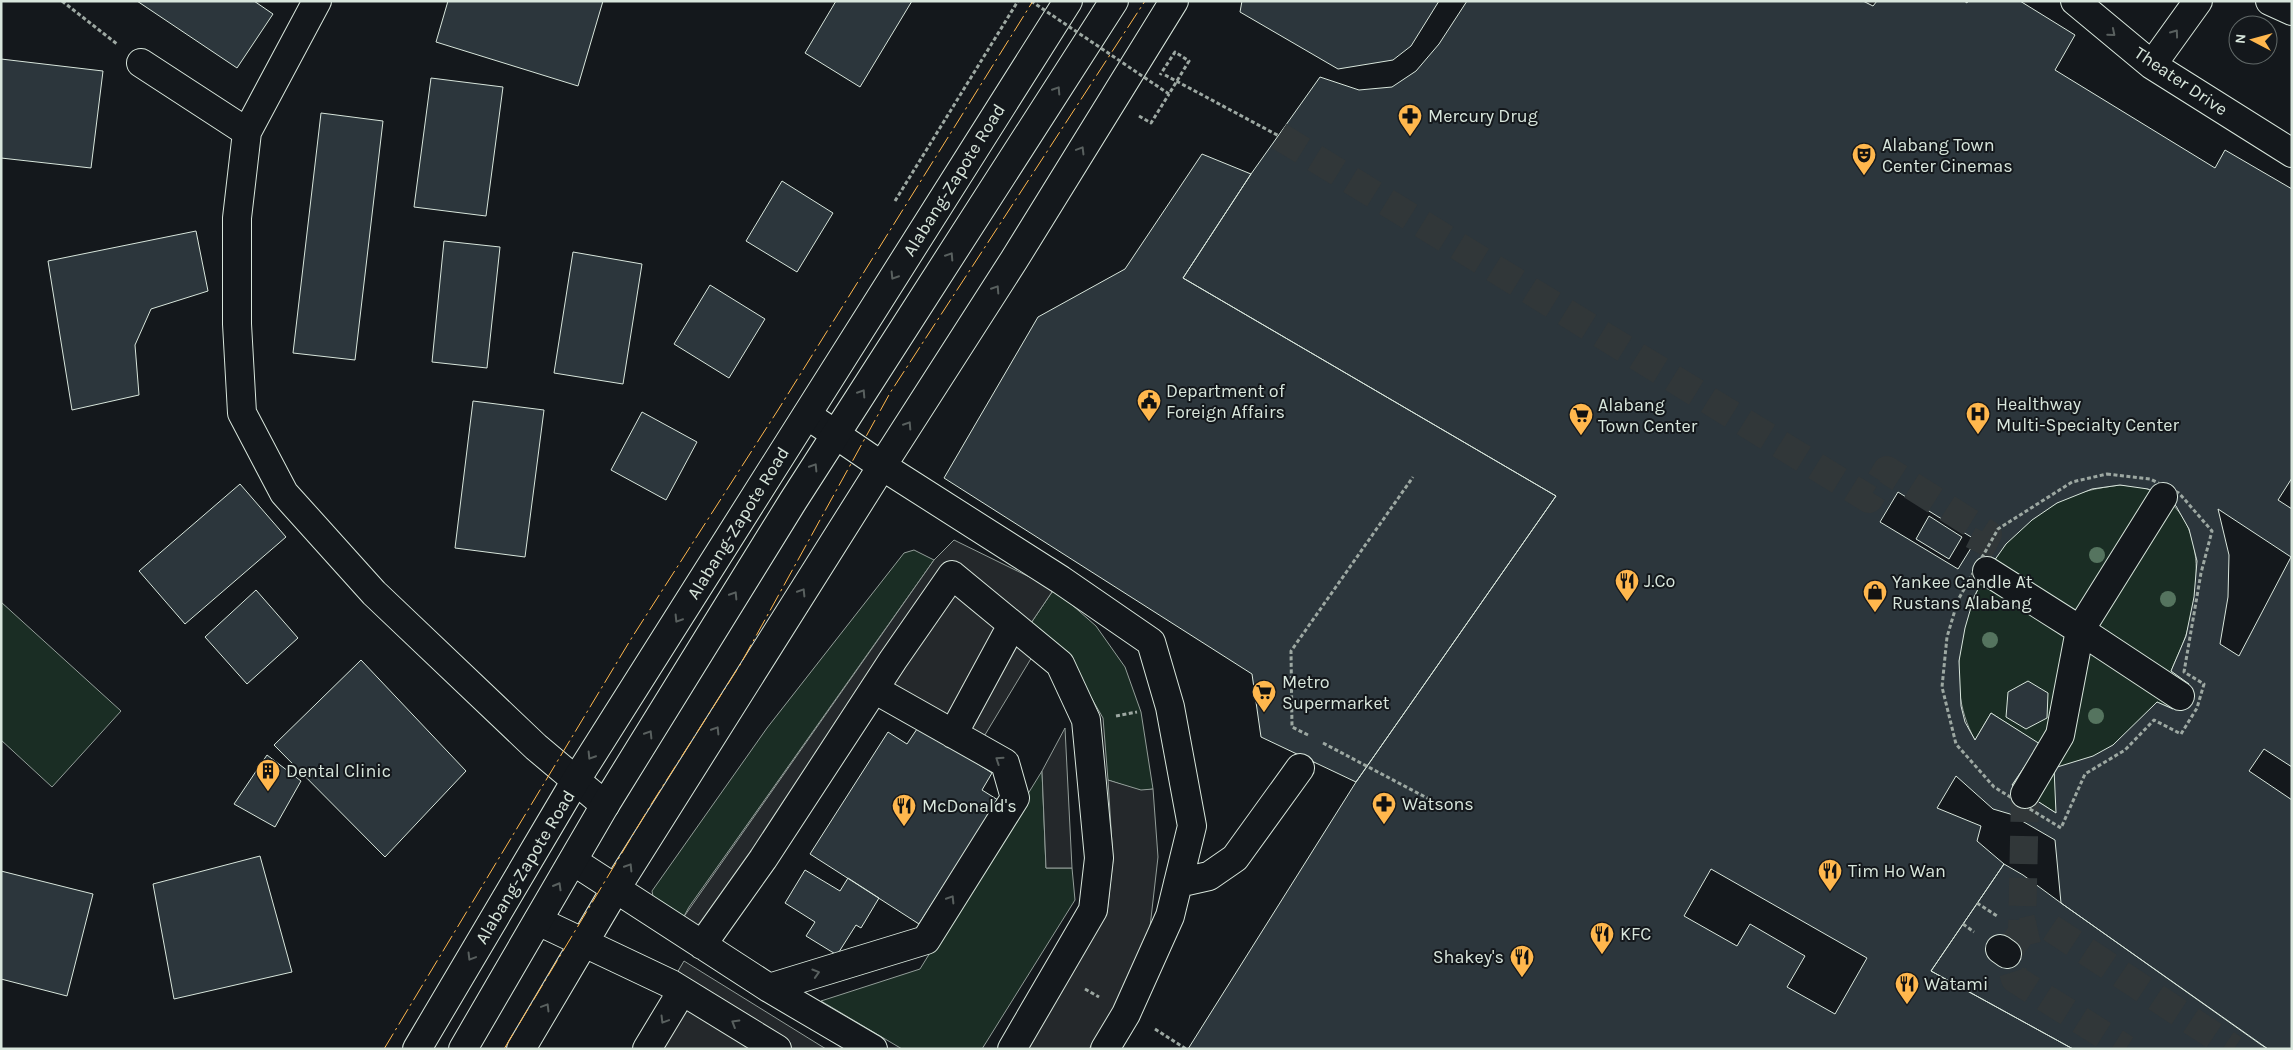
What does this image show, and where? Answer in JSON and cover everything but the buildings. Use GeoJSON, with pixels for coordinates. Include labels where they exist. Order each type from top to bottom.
{"type":"FeatureCollection","features":[{"type":"Feature","properties":{"kind":"main road"},"geometry":{"type":"LineString","coordinates":[[317,1],[247,132],[238,218],[237,324],[242,413],[284,493],[374,593],[536,747],[605,805]]}},
{"type":"Feature","properties":{"kind":"main road","name":"Alabang-Zapote Road"},"geometry":{"type":"LineString","coordinates":[[417,1049],[576,780],[1068,1]]}},
{"type":"Feature","properties":{"kind":"main road","name":"Alabang-Zapote Road"},"geometry":{"type":"LineString","coordinates":[[463,1049],[605,805],[835,434],[1114,1]]}},
{"type":"Feature","properties":{"kind":"main road"},"geometry":{"type":"LineString","coordinates":[[521,1049],[615,890],[1014,260],[1174,1]]}},
{"type":"Feature","properties":{"kind":"main road","name":"Theater Drive"},"geometry":{"type":"LineString","coordinates":[[2075,1],[2152,66],[2292,153]]}},
{"type":"Feature","properties":{"kind":"main road"},"geometry":{"type":"LineString","coordinates":[[2152,66],[2198,1]]}},
{"type":"Feature","properties":{"kind":"main road"},"geometry":{"type":"LineString","coordinates":[[2270,1],[2292,11]]}},
{"type":"Feature","properties":{"kind":"main road"},"geometry":{"type":"LineString","coordinates":[[141,63],[247,132]]}},
{"type":"Feature","properties":{"kind":"main road"},"geometry":{"type":"LineString","coordinates":[[806,415],[882,466],[1061,580],[1151,642],[1170,707],[1192,826],[1170,916],[1126,1014],[1105,1049]]}},
{"type":"Feature","properties":{"kind":"main road"},"geometry":{"type":"LineString","coordinates":[[2025,794],[2060,735],[2080,630],[2163,497]]}},
{"type":"Feature","properties":{"kind":"main road"},"geometry":{"type":"LineString","coordinates":[[1987,571],[2180,696]]}},
{"type":"Feature","properties":{"kind":"main road"},"geometry":{"type":"LineString","coordinates":[[702,945],[763,859],[874,689],[952,575],[1060,664],[1086,720],[1099,858],[1093,910],[1012,1049]]}},
{"type":"Feature","properties":{"kind":"main road"},"geometry":{"type":"LineString","coordinates":[[953,734],[1012,625]]}},
{"type":"Feature","properties":{"kind":"main road"},"geometry":{"type":"LineString","coordinates":[[769,988],[926,940],[1015,798],[1005,763],[874,689]]}},
{"type":"Feature","properties":{"kind":"main road"},"geometry":{"type":"LineString","coordinates":[[1178,882],[1209,876],[1235,858],[1300,768]]}},
{"type":"Feature","properties":{"kind":"main road"},"geometry":{"type":"LineString","coordinates":[[573,861],[769,988],[873,1049]]}},
{"type":"Feature","properties":{"kind":"main road"},"geometry":{"type":"LineString","coordinates":[[538,921],[671,984],[776,1049]]}},
{"type":"Feature","properties":{"kind":"main road"},"geometry":{"type":"LineString","coordinates":[[647,1049],[682,991]]}},
{"type":"Feature","properties":{"kind":"path"},"geometry":{"type":"LineString","coordinates":[[62,1],[141,63]]}},
{"type":"Feature","properties":{"kind":"path"},"geometry":{"type":"LineString","coordinates":[[895,201],[983,61],[1018,1]]}},
{"type":"Feature","properties":{"kind":"path"},"geometry":{"type":"LineString","coordinates":[[1031,1],[1169,94],[1189,60],[1175,52],[1160,75]]}},
{"type":"Feature","properties":{"kind":"path"},"geometry":{"type":"LineString","coordinates":[[1138,57],[1280,136]]}},
{"type":"Feature","properties":{"kind":"path"},"geometry":{"type":"LineString","coordinates":[[1309,736],[1292,727],[1291,651],[1413,477]]}},
{"type":"Feature","properties":{"kind":"path"},"geometry":{"type":"LineString","coordinates":[[1086,720],[1170,707]]}},
{"type":"Feature","properties":{"kind":"path"},"geometry":{"type":"LineString","coordinates":[[1318,740],[1446,808]]}},
{"type":"Feature","properties":{"kind":"path"},"geometry":{"type":"LineString","coordinates":[[1977,903],[1998,917]]}},
{"type":"Feature","properties":{"kind":"path"},"geometry":{"type":"LineString","coordinates":[[1057,972],[1126,1014]]}},
{"type":"Feature","properties":{"kind":"green space"},"geometry":{"type":"Polygon","coordinates":[[[2120,485],[2150,490],[2169,501],[2182,516],[2190,534],[2195,553],[2195,595],[2186,635],[2171,671],[2189,684],[2173,709],[2157,702],[2056,813],[2012,785],[2040,745],[1991,713],[1975,740],[1965,716],[1960,691],[1959,665],[1962,639],[1978,589],[2005,545],[2016,533],[2048,508],[2070,496],[2120,485]]]}},
{"type":"Feature","properties":{"kind":"green space"},"geometry":{"type":"Polygon","coordinates":[[[914,550],[934,560],[683,918],[654,902],[652,891],[767,728],[904,553],[914,550]]]}},
{"type":"Feature","properties":{"kind":"green space"},"geometry":{"type":"Polygon","coordinates":[[[1054,589],[1096,626],[1125,667],[1141,712],[1153,789],[1141,791],[1108,780],[1103,718],[1067,656],[1031,623],[1054,589]]]}},
{"type":"Feature","properties":{"kind":"green space"},"geometry":{"type":"Polygon","coordinates":[[[1,602],[121,711],[52,787],[1,740],[1,602]]]}},
{"type":"Feature","properties":{"kind":"green space"},"geometry":{"type":"Polygon","coordinates":[[[1042,771],[1046,868],[1072,868],[1075,900],[982,1049],[902,1049],[821,1001],[920,969],[1042,771]]]}},
{"type":"Feature","properties":{"kind":"shaded area"},"geometry":{"type":"Polygon","coordinates":[[[954,540],[1054,589],[1031,623],[1038,647],[977,748],[875,689],[709,934],[683,918],[934,560],[954,540]]]}},
{"type":"Feature","properties":{"kind":"shaded area"},"geometry":{"type":"Polygon","coordinates":[[[1065,728],[1072,868],[1046,868],[1042,771],[1065,728]]]}},
{"type":"Feature","properties":{"kind":"shaded area"},"geometry":{"type":"Polygon","coordinates":[[[1108,780],[1141,790],[1153,789],[1158,857],[1150,927],[1116,1007],[1089,1049],[1027,1049],[1107,913],[1113,860],[1108,780]]]}},
{"type":"Feature","properties":{"kind":"shaded area"},"geometry":{"type":"Polygon","coordinates":[[[684,961],[826,1049],[632,1049],[684,961]]]}},
{"type":"Feature","properties":{"kind":"tunnel"},"geometry":{"type":"LineString","coordinates":[[1279,136],[1869,499],[1887,470],[1988,534],[1974,562],[1987,571]]}},
{"type":"Feature","properties":{"kind":"tunnel"},"geometry":{"type":"LineString","coordinates":[[2025,794],[2022,932],[2048,926],[2234,1049]]}},
{"type":"Feature","properties":{"kind":"tunnel"},"geometry":{"type":"LineString","coordinates":[[2020,935],[2007,954],[2015,979],[2126,1049]]}},
{"type":"Feature","properties":{"kind":"power"},"geometry":{"type":"LineString","coordinates":[[384,1049],[631,639],[778,410],[1033,1]]}},
{"type":"Feature","properties":{"kind":"power"},"geometry":{"type":"LineString","coordinates":[[504,1049],[652,803],[740,665],[890,393],[1145,1]]}},
{"type":"Feature","properties":{"kind":"place","name":"Mercury Drug"},"geometry":{"type":"Point","coordinates":[1410,137]}},
{"type":"Feature","properties":{"kind":"place","name":"Alabang Town Center Cinemas"},"geometry":{"type":"Point","coordinates":[1864,176]}},
{"type":"Feature","properties":{"kind":"place","name":"Department of Foreign Affairs"},"geometry":{"type":"Point","coordinates":[1149,422]}},
{"type":"Feature","properties":{"kind":"place","name":"Healthway Multi-Specialty Center"},"geometry":{"type":"Point","coordinates":[1978,435]}},
{"type":"Feature","properties":{"kind":"place","name":"Alabang Town Center"},"geometry":{"type":"Point","coordinates":[1581,436]}},
{"type":"Feature","properties":{"kind":"place","name":"J.Co"},"geometry":{"type":"Point","coordinates":[1627,602]}},
{"type":"Feature","properties":{"kind":"place","name":"Yankee Candle At Rustans Alabang"},"geometry":{"type":"Point","coordinates":[1875,613]}},
{"type":"Feature","properties":{"kind":"place","name":"Metro Supermarket"},"geometry":{"type":"Point","coordinates":[1264,713]}},
{"type":"Feature","properties":{"kind":"place","name":"Dental Clinic"},"geometry":{"type":"Point","coordinates":[268,792]}},
{"type":"Feature","properties":{"kind":"place","name":"Watsons"},"geometry":{"type":"Point","coordinates":[1384,825]}},
{"type":"Feature","properties":{"kind":"place","name":"McDonald's"},"geometry":{"type":"Point","coordinates":[904,827]}},
{"type":"Feature","properties":{"kind":"place","name":"Tim Ho Wan"},"geometry":{"type":"Point","coordinates":[1830,892]}},
{"type":"Feature","properties":{"kind":"place","name":"KFC"},"geometry":{"type":"Point","coordinates":[1602,955]}},
{"type":"Feature","properties":{"kind":"place","name":"Shakey's"},"geometry":{"type":"Point","coordinates":[1522,978]}},
{"type":"Feature","properties":{"kind":"place","name":"Watami"},"geometry":{"type":"Point","coordinates":[1907,1005]}}]}
